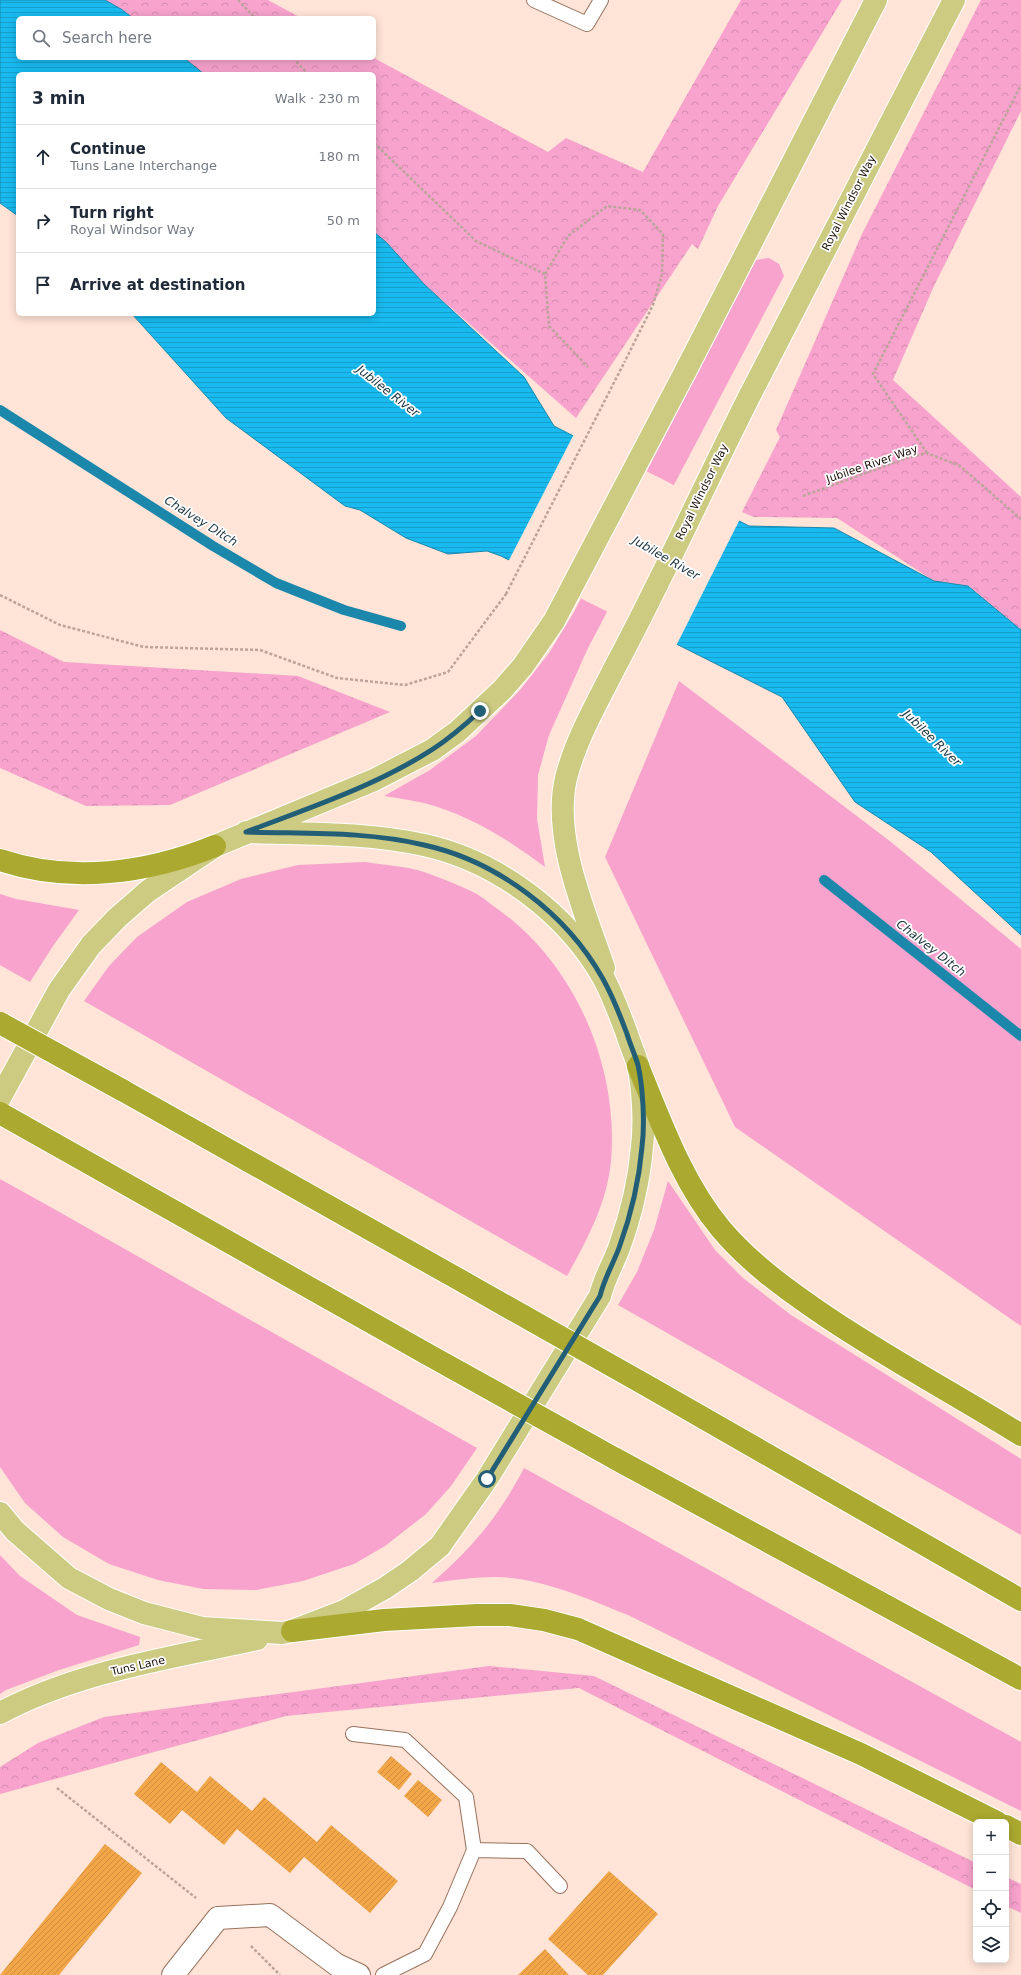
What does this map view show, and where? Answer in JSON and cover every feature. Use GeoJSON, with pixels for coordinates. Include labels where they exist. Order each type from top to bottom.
{"type":"FeatureCollection","features":[{"type":"Feature","properties":{"kind":"highway"},"geometry":{"type":"LineString","coordinates":[[0,860],[30,868],[63,872],[99,873],[134,870],[163,864],[215,846]]}},
{"type":"Feature","properties":{"kind":"highway"},"geometry":{"type":"LineString","coordinates":[[0,1023],[467,1284],[1021,1600]]}},
{"type":"Feature","properties":{"kind":"highway"},"geometry":{"type":"LineString","coordinates":[[638,1066],[669,1141],[693,1187],[721,1229],[750,1261],[781,1285],[852,1334],[1021,1435]]}},
{"type":"Feature","properties":{"kind":"highway"},"geometry":{"type":"LineString","coordinates":[[0,1113],[614,1458],[1021,1678]]}},
{"type":"Feature","properties":{"kind":"highway"},"geometry":{"type":"LineString","coordinates":[[287,1632],[384,1620],[477,1615],[510,1615],[544,1620],[578,1629],[861,1754],[991,1819]]}},
{"type":"Feature","properties":{"kind":"highway"},"geometry":{"type":"LineString","coordinates":[[1009,1828],[1021,1834]]}},
{"type":"Feature","properties":{"kind":"main road"},"geometry":{"type":"LineString","coordinates":[[0,1098],[58,990],[91,945],[117,918],[148,891],[215,846],[374,780],[432,750],[456,732],[502,690],[523,666],[554,620],[685,372],[876,0]]}},
{"type":"Feature","properties":{"kind":"main road","name":"Royal Windsor Way"},"geometry":{"type":"LineString","coordinates":[[617,1005],[571,866],[564,826],[563,803],[566,780],[573,755],[583,730],[653,596],[712,470],[954,0]]}},
{"type":"Feature","properties":{"kind":"main road"},"geometry":{"type":"LineString","coordinates":[[246,832],[393,839],[456,854],[484,867],[513,883],[538,902],[566,929],[586,953],[603,978],[617,1005]]}},
{"type":"Feature","properties":{"kind":"main road","name":"Tuns Lane"},"geometry":{"type":"LineString","coordinates":[[0,1713],[29,1697],[95,1675],[287,1632],[344,1611],[385,1588],[410,1571],[440,1546],[487,1479],[600,1296],[604,1281],[618,1251],[628,1223],[638,1184],[643,1144],[642,1103],[638,1066],[617,1005]]}},
{"type":"Feature","properties":{"kind":"main road"},"geometry":{"type":"LineString","coordinates":[[0,1514],[15,1531],[69,1578],[109,1599],[144,1613],[202,1628],[287,1632]]}},
{"type":"Feature","properties":{"kind":"street"},"geometry":{"type":"LineString","coordinates":[[173,1975],[218,1918],[270,1915],[333,1970],[359,1975]]}},
{"type":"Feature","properties":{"kind":"lane"},"geometry":{"type":"LineString","coordinates":[[534,0],[587,24],[601,0]]}},
{"type":"Feature","properties":{"kind":"lane"},"geometry":{"type":"LineString","coordinates":[[353,1734],[405,1740],[466,1797],[474,1850],[450,1907],[425,1954],[383,1975]]}},
{"type":"Feature","properties":{"kind":"lane"},"geometry":{"type":"LineString","coordinates":[[474,1850],[527,1851],[560,1886]]}},
{"type":"Feature","properties":{"kind":"path"},"geometry":{"type":"LineString","coordinates":[[238,0],[253,16]]}},
{"type":"Feature","properties":{"kind":"path"},"geometry":{"type":"LineString","coordinates":[[295,60],[306,72]]}},
{"type":"Feature","properties":{"kind":"path"},"geometry":{"type":"LineString","coordinates":[[927,453],[873,374],[1021,85]]}},
{"type":"Feature","properties":{"kind":"path"},"geometry":{"type":"LineString","coordinates":[[376,145],[476,241],[545,274]]}},
{"type":"Feature","properties":{"kind":"path"},"geometry":{"type":"LineString","coordinates":[[0,595],[60,625],[144,646],[260,650],[337,678],[405,685],[448,672],[506,594],[653,305],[662,274],[663,234],[640,210],[607,206],[568,236],[545,274],[549,326],[588,367]]}},
{"type":"Feature","properties":{"kind":"path","name":"Jubilee River Way"},"geometry":{"type":"LineString","coordinates":[[803,496],[907,458],[927,453],[960,466],[1021,519]]}},
{"type":"Feature","properties":{"kind":"path"},"geometry":{"type":"LineString","coordinates":[[57,1788],[243,1937],[280,1975]]}},
{"type":"Feature","properties":{"kind":"green space"},"geometry":{"type":"Polygon","coordinates":[[[105,0],[268,0],[297,16],[130,16],[105,0]]]}},
{"type":"Feature","properties":{"kind":"green space"},"geometry":{"type":"Polygon","coordinates":[[[741,0],[842,0],[718,206],[698,249],[692,244],[576,418],[424,284],[386,242],[376,234],[376,72],[202,72],[186,60],[376,59],[548,152],[566,138],[643,172],[741,0]]]}},
{"type":"Feature","properties":{"kind":"green space"},"geometry":{"type":"Polygon","coordinates":[[[981,0],[1021,0],[1021,111],[934,286],[893,380],[1021,497],[1021,630],[969,586],[934,581],[837,518],[754,517],[742,512],[780,437],[776,430],[862,234],[981,0]]]}},
{"type":"Feature","properties":{"kind":"green space"},"geometry":{"type":"Polygon","coordinates":[[[769,258],[779,264],[784,276],[588,648],[549,735],[538,775],[537,819],[545,867],[488,829],[457,814],[424,803],[384,796],[430,770],[476,736],[520,690],[549,653],[574,612],[756,260],[769,258]]]}},
{"type":"Feature","properties":{"kind":"green space"},"geometry":{"type":"Polygon","coordinates":[[[0,630],[64,662],[298,676],[390,712],[170,805],[86,806],[0,768],[0,630]]]}},
{"type":"Feature","properties":{"kind":"green space"},"geometry":{"type":"Polygon","coordinates":[[[679,681],[891,842],[1021,949],[1021,1326],[735,1127],[605,857],[679,681]]]}},
{"type":"Feature","properties":{"kind":"green space"},"geometry":{"type":"Polygon","coordinates":[[[365,862],[402,867],[424,872],[456,884],[481,897],[526,933],[550,960],[570,989],[587,1021],[599,1055],[608,1090],[612,1126],[611,1161],[609,1177],[601,1206],[589,1235],[567,1276],[84,1001],[109,966],[137,937],[187,902],[241,879],[298,865],[365,862]]]}},
{"type":"Feature","properties":{"kind":"green space"},"geometry":{"type":"Polygon","coordinates":[[[0,894],[16,899],[79,910],[53,946],[30,982],[0,965],[0,894]]]}},
{"type":"Feature","properties":{"kind":"green space"},"geometry":{"type":"Polygon","coordinates":[[[0,1179],[477,1448],[451,1486],[426,1514],[385,1546],[354,1564],[303,1581],[256,1590],[203,1589],[158,1580],[109,1564],[63,1537],[25,1503],[0,1467],[0,1179]]]}},
{"type":"Feature","properties":{"kind":"green space"},"geometry":{"type":"Polygon","coordinates":[[[668,1181],[715,1250],[743,1278],[791,1315],[1021,1459],[1021,1535],[618,1305],[637,1272],[654,1230],[668,1181]]]}},
{"type":"Feature","properties":{"kind":"green space"},"geometry":{"type":"Polygon","coordinates":[[[524,1468],[1021,1742],[1021,1811],[628,1615],[596,1602],[547,1585],[513,1578],[496,1577],[432,1583],[460,1557],[484,1530],[505,1501],[524,1468]]]}},
{"type":"Feature","properties":{"kind":"green space"},"geometry":{"type":"Polygon","coordinates":[[[0,1555],[20,1576],[77,1615],[140,1637],[139,1645],[59,1670],[6,1690],[0,1694],[0,1555]]]}},
{"type":"Feature","properties":{"kind":"green space"},"geometry":{"type":"Polygon","coordinates":[[[489,1666],[594,1676],[973,1862],[973,1888],[579,1688],[286,1716],[0,1794],[0,1767],[38,1743],[104,1717],[489,1666]]]}},
{"type":"Feature","properties":{"kind":"green space"},"geometry":{"type":"Polygon","coordinates":[[[1009,1878],[1021,1884],[1021,1913],[1009,1907],[1009,1878]]]}},
{"type":"Feature","properties":{"kind":"water"},"geometry":{"type":"Polygon","coordinates":[[[0,0],[105,0],[130,16],[16,16],[16,60],[186,60],[202,72],[16,72],[16,215],[0,203],[0,0]]]}},
{"type":"Feature","properties":{"kind":"water","name":"Jubilee River"},"geometry":{"type":"Polygon","coordinates":[[[376,234],[386,242],[424,284],[524,377],[554,426],[749,526],[834,528],[934,581],[968,586],[1021,630],[1021,935],[931,852],[855,802],[782,697],[501,556],[487,551],[448,554],[406,538],[360,510],[345,506],[226,418],[134,316],[376,316],[376,234]]]}},
{"type":"Feature","properties":{"kind":"pier"},"geometry":{"type":"Polygon","coordinates":[[[574,434],[740,519],[676,646],[508,562],[574,434]]]}},
{"type":"Feature","properties":{"kind":"building"},"geometry":{"type":"Polygon","coordinates":[[[391,1756],[412,1774],[399,1790],[377,1772],[391,1756]]]}},
{"type":"Feature","properties":{"kind":"building"},"geometry":{"type":"Polygon","coordinates":[[[161,1762],[197,1792],[210,1776],[252,1811],[264,1797],[317,1842],[331,1825],[398,1881],[370,1913],[304,1857],[290,1873],[237,1829],[224,1845],[182,1810],[170,1824],[134,1794],[161,1762]]]}},
{"type":"Feature","properties":{"kind":"building"},"geometry":{"type":"Polygon","coordinates":[[[418,1780],[442,1800],[428,1817],[404,1796],[418,1780]]]}},
{"type":"Feature","properties":{"kind":"building"},"geometry":{"type":"Polygon","coordinates":[[[105,1844],[142,1873],[59,1975],[0,1975],[105,1844]]]}},
{"type":"Feature","properties":{"kind":"building"},"geometry":{"type":"Polygon","coordinates":[[[609,1871],[658,1914],[603,1975],[588,1975],[548,1939],[609,1871]]]}},
{"type":"Feature","properties":{"kind":"building"},"geometry":{"type":"Polygon","coordinates":[[[545,1949],[569,1975],[518,1975],[545,1949]]]}},
{"type":"Feature","properties":{"kind":"waterway","name":"Chalvey Ditch"},"geometry":{"type":"LineString","coordinates":[[0,410],[213,546],[276,583],[344,610],[401,626]]}},
{"type":"Feature","properties":{"kind":"waterway","name":"Chalvey Ditch"},"geometry":{"type":"LineString","coordinates":[[824,880],[1021,1036]]}},
{"type":"Feature","properties":{"kind":"route"},"geometry":{"type":"LineString","coordinates":[[480,711],[432,750],[406,765],[338,796],[246,832],[357,836],[393,839],[425,845],[456,854],[484,867],[513,883],[538,902],[566,929],[586,953],[603,978],[617,1005],[638,1066],[642,1103],[643,1144],[638,1184],[628,1223],[618,1251],[604,1281],[600,1296],[487,1479]]}}]}
